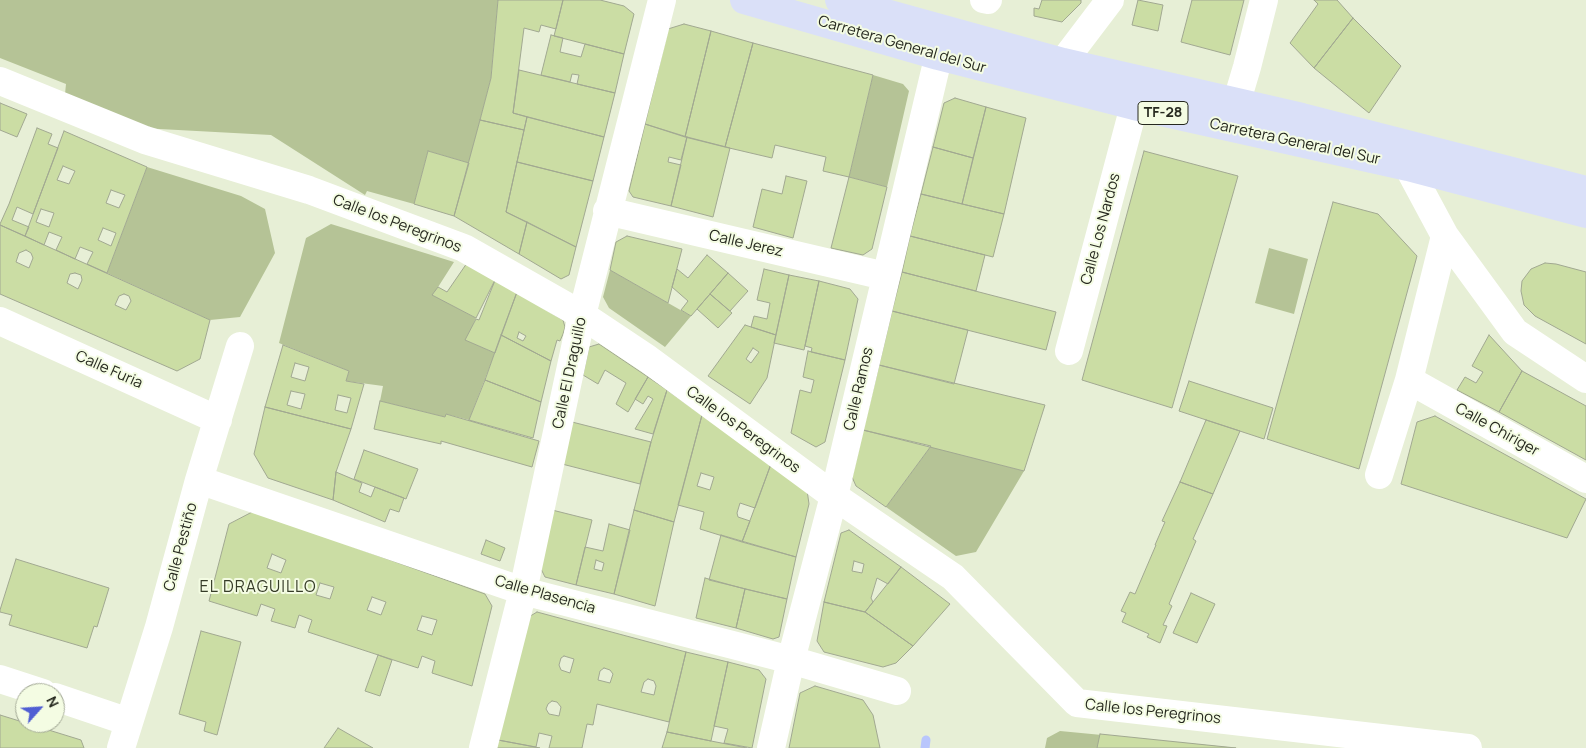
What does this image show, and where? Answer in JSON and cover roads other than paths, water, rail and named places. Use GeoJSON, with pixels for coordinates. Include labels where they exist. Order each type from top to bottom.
{"type":"FeatureCollection","features":[{"type":"Feature","properties":{"kind":"main road","name":"Carretera General del Sur"},"geometry":{"type":"LineString","coordinates":[[744,0],[938,56],[1061,74],[1233,115],[1408,167],[1586,214]]}},
{"type":"Feature","properties":{"kind":"main road","name":"Carretera General del Sur"},"geometry":{"type":"LineString","coordinates":[[839,0],[944,29],[1061,74],[1134,106],[1233,115],[1384,138],[1586,190]]}},
{"type":"Feature","properties":{"kind":"street","name":"Calle El Draguillo"},"geometry":{"type":"LineString","coordinates":[[483,748],[523,591],[582,315],[662,0]]}},
{"type":"Feature","properties":{"kind":"street"},"geometry":{"type":"LineString","coordinates":[[983,0],[989,0]]}},
{"type":"Feature","properties":{"kind":"street"},"geometry":{"type":"LineString","coordinates":[[1061,74],[1110,0]]}},
{"type":"Feature","properties":{"kind":"street"},"geometry":{"type":"LineString","coordinates":[[1233,115],[1248,67],[1264,0]]}},
{"type":"Feature","properties":{"kind":"street","name":"Calle Ramos"},"geometry":{"type":"LineString","coordinates":[[771,748],[791,660],[834,496],[944,29]]}},
{"type":"Feature","properties":{"kind":"street","name":"Calle los Peregrinos"},"geometry":{"type":"LineString","coordinates":[[0,82],[146,140],[309,190],[464,248],[582,315],[648,359],[834,496],[953,577],[1077,703],[1468,748]]}},
{"type":"Feature","properties":{"kind":"street","name":"Calle Los Nardos"},"geometry":{"type":"LineString","coordinates":[[1069,351],[1134,106]]}},
{"type":"Feature","properties":{"kind":"street"},"geometry":{"type":"LineString","coordinates":[[1408,167],[1445,236],[1515,332],[1586,379]]}},
{"type":"Feature","properties":{"kind":"street","name":"Calle Jerez"},"geometry":{"type":"LineString","coordinates":[[607,211],[885,276]]}},
{"type":"Feature","properties":{"kind":"street"},"geometry":{"type":"LineString","coordinates":[[1379,475],[1409,380],[1445,236]]}},
{"type":"Feature","properties":{"kind":"street","name":"Calle Furia"},"geometry":{"type":"LineString","coordinates":[[0,321],[218,420]]}},
{"type":"Feature","properties":{"kind":"street","name":"Calle Pestiño"},"geometry":{"type":"LineString","coordinates":[[121,748],[159,627],[199,480],[240,346]]}},
{"type":"Feature","properties":{"kind":"street","name":"Calle Chiriger"},"geometry":{"type":"LineString","coordinates":[[1409,380],[1586,480]]}},
{"type":"Feature","properties":{"kind":"street","name":"Calle Plasencia"},"geometry":{"type":"LineString","coordinates":[[199,480],[523,591],[791,660],[897,691]]}},
{"type":"Feature","properties":{"kind":"street"},"geometry":{"type":"LineString","coordinates":[[0,679],[15,684]]}},
{"type":"Feature","properties":{"kind":"street"},"geometry":{"type":"LineString","coordinates":[[65,700],[130,722]]}},
{"type":"Feature","properties":{"kind":"waterway"},"geometry":{"type":"LineString","coordinates":[[925,748],[926,740]]}},
{"type":"Feature","properties":{"kind":"district","name":"EL DRAGUILLO"},"geometry":{"type":"Point","coordinates":[258,588]}}]}
